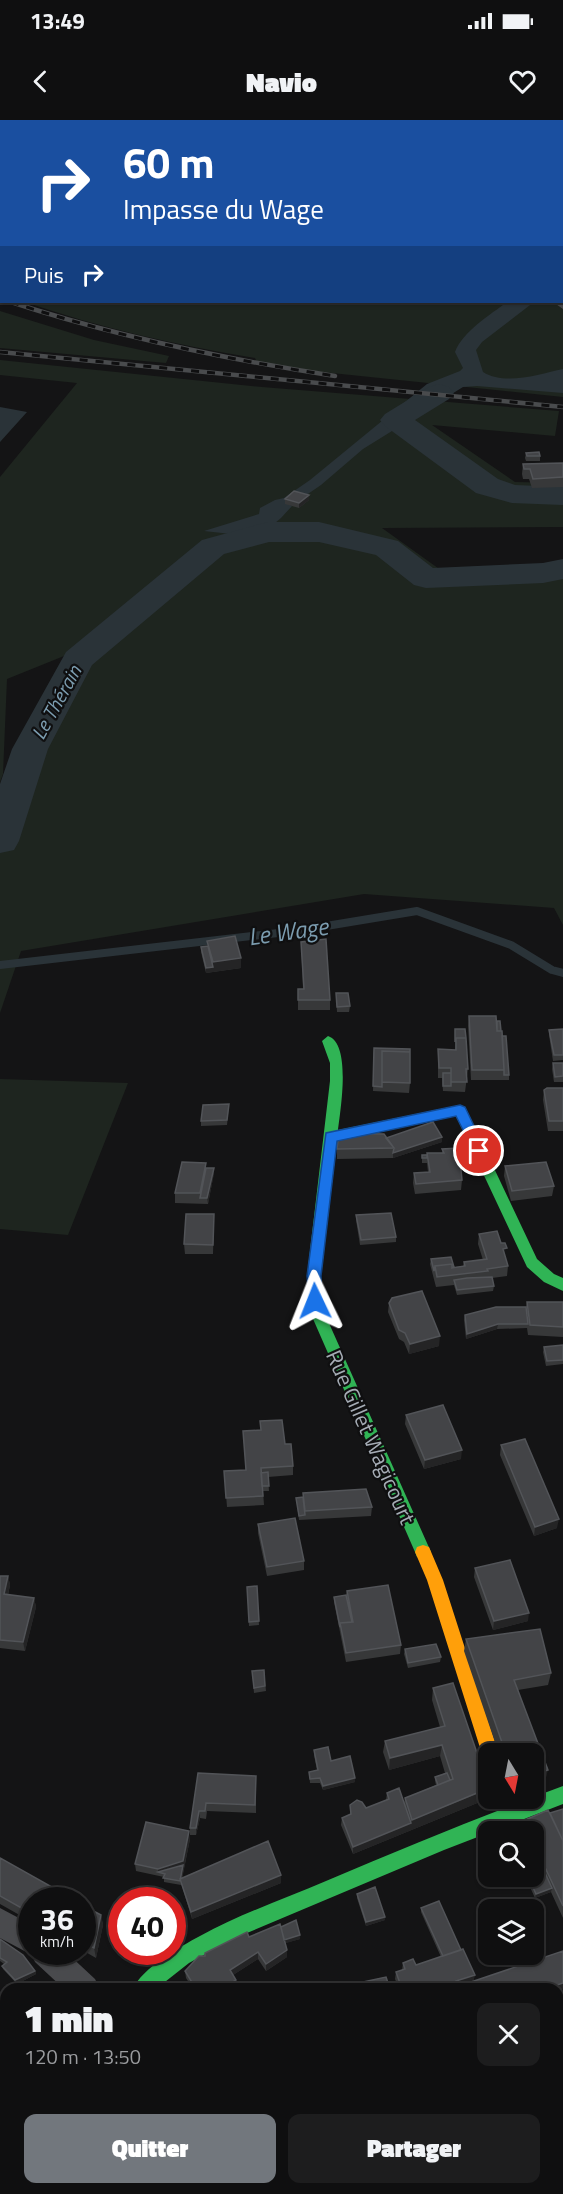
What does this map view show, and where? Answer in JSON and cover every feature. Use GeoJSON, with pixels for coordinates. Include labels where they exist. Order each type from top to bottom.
{"type":"FeatureCollection","features":[{"type":"Feature","properties":{"kind":"street","name":"Rue Gillet Wagicourt"},"geometry":{"type":"LineString","coordinates":[[328,1041],[336,1063],[337,1081],[314,1276],[317,1312],[346,1383],[435,1580],[487,1743]]}},
{"type":"Feature","properties":{"kind":"street"},"geometry":{"type":"LineString","coordinates":[[330,1137],[460,1110],[532,1263],[549,1278],[563,1285]]}},
{"type":"Feature","properties":{"kind":"street"},"geometry":{"type":"LineString","coordinates":[[544,1799],[563,1795]]}},
{"type":"Feature","properties":{"kind":"street"},"geometry":{"type":"LineString","coordinates":[[149,1983],[170,1965],[217,1937],[501,1809]]}},
{"type":"Feature","properties":{"kind":"street"},"geometry":{"type":"LineString","coordinates":[[0,1922],[18,1933]]}},
{"type":"Feature","properties":{"kind":"street"},"geometry":{"type":"LineString","coordinates":[[59,1965],[79,1983]]}},
{"type":"Feature","properties":{"kind":"shaded area"},"geometry":{"type":"Polygon","coordinates":[[[28,303],[563,303],[563,397],[322,372],[257,362],[255,358],[110,328],[28,303]]]}},
{"type":"Feature","properties":{"kind":"shaded area"},"geometry":{"type":"Polygon","coordinates":[[[506,303],[533,303],[482,342],[476,350],[483,372],[512,379],[563,369],[563,393],[477,386],[463,387],[363,449],[302,498],[286,503],[292,506],[258,537],[204,531],[259,514],[260,508],[284,498],[310,480],[427,384],[460,371],[463,368],[455,352],[464,337],[506,303]]]}},
{"type":"Feature","properties":{"kind":"shaded area"},"geometry":{"type":"Polygon","coordinates":[[[0,311],[94,340],[169,356],[166,363],[0,348],[0,311]]]}},
{"type":"Feature","properties":{"kind":"shaded area"},"geometry":{"type":"Polygon","coordinates":[[[0,360],[262,387],[559,411],[555,436],[432,425],[515,482],[563,483],[563,527],[382,528],[449,576],[543,573],[563,568],[563,925],[554,908],[364,894],[21,951],[0,1013],[0,827],[64,656],[7,679],[3,774],[0,782],[0,477],[77,383],[0,375],[0,360]]]}},
{"type":"Feature","properties":{"kind":"shaded area"},"geometry":{"type":"Polygon","coordinates":[[[0,407],[27,412],[0,442],[0,407]]]}},
{"type":"Feature","properties":{"kind":"shaded area"},"geometry":{"type":"Polygon","coordinates":[[[0,1079],[128,1083],[68,1235],[0,1229],[0,1079]]]}},
{"type":"Feature","properties":{"kind":"building"},"geometry":{"type":"Polygon","coordinates":[[[539,452],[540,456],[527,456],[526,453],[539,452]]]}},
{"type":"Feature","properties":{"kind":"building"},"geometry":{"type":"Polygon","coordinates":[[[563,463],[563,477],[533,479],[530,469],[524,469],[523,464],[563,463]]]}},
{"type":"Feature","properties":{"kind":"building"},"geometry":{"type":"Polygon","coordinates":[[[294,491],[309,495],[299,503],[285,499],[294,491]]]}},
{"type":"Feature","properties":{"kind":"building"},"geometry":{"type":"Polygon","coordinates":[[[235,936],[241,958],[213,962],[207,941],[235,936]]]}},
{"type":"Feature","properties":{"kind":"building"},"geometry":{"type":"Polygon","coordinates":[[[326,939],[330,1000],[298,1000],[298,989],[304,989],[301,942],[326,939]]]}},
{"type":"Feature","properties":{"kind":"building"},"geometry":{"type":"Polygon","coordinates":[[[208,946],[213,967],[206,968],[201,947],[208,946]]]}},
{"type":"Feature","properties":{"kind":"building"},"geometry":{"type":"Polygon","coordinates":[[[336,993],[348,993],[350,1006],[337,1007],[336,993]]]}},
{"type":"Feature","properties":{"kind":"building"},"geometry":{"type":"Polygon","coordinates":[[[469,1016],[496,1016],[497,1031],[502,1031],[504,1070],[472,1070],[469,1016]]]}},
{"type":"Feature","properties":{"kind":"building"},"geometry":{"type":"Polygon","coordinates":[[[497,1021],[500,1021],[501,1031],[497,1031],[497,1021]]]}},
{"type":"Feature","properties":{"kind":"building"},"geometry":{"type":"Polygon","coordinates":[[[455,1029],[465,1029],[466,1038],[456,1038],[455,1042],[455,1029]]]}},
{"type":"Feature","properties":{"kind":"building"},"geometry":{"type":"Polygon","coordinates":[[[563,1029],[563,1055],[554,1055],[549,1030],[563,1029]]]}},
{"type":"Feature","properties":{"kind":"building"},"geometry":{"type":"Polygon","coordinates":[[[502,1036],[506,1036],[509,1075],[504,1075],[502,1036]]]}},
{"type":"Feature","properties":{"kind":"building"},"geometry":{"type":"Polygon","coordinates":[[[456,1038],[466,1038],[467,1082],[451,1082],[451,1068],[439,1068],[438,1049],[456,1050],[456,1038]]]}},
{"type":"Feature","properties":{"kind":"building"},"geometry":{"type":"Polygon","coordinates":[[[374,1048],[410,1049],[410,1052],[382,1051],[382,1087],[373,1086],[374,1048]]]}},
{"type":"Feature","properties":{"kind":"building"},"geometry":{"type":"Polygon","coordinates":[[[382,1051],[410,1052],[410,1083],[382,1082],[382,1051]]]}},
{"type":"Feature","properties":{"kind":"building"},"geometry":{"type":"Polygon","coordinates":[[[553,1063],[563,1063],[563,1076],[555,1077],[553,1063]]]}},
{"type":"Feature","properties":{"kind":"building"},"geometry":{"type":"Polygon","coordinates":[[[443,1073],[451,1073],[451,1086],[443,1086],[443,1073]]]}},
{"type":"Feature","properties":{"kind":"building"},"geometry":{"type":"Polygon","coordinates":[[[563,1088],[563,1121],[549,1121],[544,1090],[563,1088]]]}},
{"type":"Feature","properties":{"kind":"building"},"geometry":{"type":"Polygon","coordinates":[[[229,1104],[227,1120],[201,1121],[203,1105],[229,1104]]]}},
{"type":"Feature","properties":{"kind":"building"},"geometry":{"type":"Polygon","coordinates":[[[433,1122],[442,1137],[393,1153],[394,1148],[386,1138],[433,1122]]]}},
{"type":"Feature","properties":{"kind":"building"},"geometry":{"type":"Polygon","coordinates":[[[339,1133],[384,1134],[394,1148],[337,1149],[339,1133]]]}},
{"type":"Feature","properties":{"kind":"building"},"geometry":{"type":"Polygon","coordinates":[[[459,1148],[462,1180],[416,1184],[414,1173],[430,1172],[427,1153],[444,1153],[442,1149],[459,1148]]]}},
{"type":"Feature","properties":{"kind":"building"},"geometry":{"type":"Polygon","coordinates":[[[182,1162],[206,1163],[200,1193],[175,1193],[182,1162]]]}},
{"type":"Feature","properties":{"kind":"building"},"geometry":{"type":"Polygon","coordinates":[[[546,1162],[554,1186],[512,1191],[505,1166],[546,1162]]]}},
{"type":"Feature","properties":{"kind":"building"},"geometry":{"type":"Polygon","coordinates":[[[206,1168],[214,1168],[207,1198],[200,1198],[206,1168]]]}},
{"type":"Feature","properties":{"kind":"building"},"geometry":{"type":"Polygon","coordinates":[[[391,1213],[396,1237],[361,1240],[356,1215],[391,1213]]]}},
{"type":"Feature","properties":{"kind":"building"},"geometry":{"type":"Polygon","coordinates":[[[186,1214],[214,1214],[213,1245],[184,1244],[186,1214]]]}},
{"type":"Feature","properties":{"kind":"building"},"geometry":{"type":"Polygon","coordinates":[[[497,1231],[501,1243],[505,1243],[507,1248],[503,1249],[508,1266],[487,1269],[488,1271],[437,1277],[435,1266],[452,1264],[452,1268],[465,1266],[464,1262],[487,1259],[479,1234],[497,1231]]]}},
{"type":"Feature","properties":{"kind":"building"},"geometry":{"type":"Polygon","coordinates":[[[451,1257],[454,1267],[452,1268],[452,1264],[435,1266],[434,1271],[431,1259],[451,1257]]]}},
{"type":"Feature","properties":{"kind":"building"},"geometry":{"type":"Polygon","coordinates":[[[492,1277],[494,1286],[457,1290],[454,1280],[467,1278],[492,1277]]]}},
{"type":"Feature","properties":{"kind":"building"},"geometry":{"type":"Polygon","coordinates":[[[422,1291],[440,1336],[410,1344],[405,1333],[399,1330],[389,1303],[392,1298],[422,1291]]]}},
{"type":"Feature","properties":{"kind":"building"},"geometry":{"type":"Polygon","coordinates":[[[527,1302],[563,1302],[563,1327],[530,1325],[527,1302]]]}},
{"type":"Feature","properties":{"kind":"building"},"geometry":{"type":"Polygon","coordinates":[[[496,1307],[526,1307],[528,1324],[498,1324],[467,1334],[465,1315],[496,1307]]]}},
{"type":"Feature","properties":{"kind":"building"},"geometry":{"type":"Polygon","coordinates":[[[563,1345],[563,1360],[547,1361],[544,1347],[563,1345]]]}},
{"type":"Feature","properties":{"kind":"building"},"geometry":{"type":"Polygon","coordinates":[[[443,1405],[462,1450],[425,1460],[406,1415],[443,1405]]]}},
{"type":"Feature","properties":{"kind":"building"},"geometry":{"type":"Polygon","coordinates":[[[282,1420],[285,1444],[291,1444],[293,1466],[261,1468],[263,1496],[226,1498],[224,1471],[246,1470],[243,1431],[261,1430],[260,1421],[282,1420]]]}},
{"type":"Feature","properties":{"kind":"building"},"geometry":{"type":"Polygon","coordinates":[[[525,1439],[559,1519],[535,1527],[501,1445],[525,1439]]]}},
{"type":"Feature","properties":{"kind":"building"},"geometry":{"type":"Polygon","coordinates":[[[268,1472],[269,1486],[262,1486],[261,1473],[268,1472]]]}},
{"type":"Feature","properties":{"kind":"building"},"geometry":{"type":"Polygon","coordinates":[[[366,1489],[372,1507],[305,1511],[303,1493],[366,1489]]]}},
{"type":"Feature","properties":{"kind":"building"},"geometry":{"type":"Polygon","coordinates":[[[303,1497],[305,1515],[299,1516],[296,1498],[303,1497]]]}},
{"type":"Feature","properties":{"kind":"building"},"geometry":{"type":"Polygon","coordinates":[[[295,1518],[304,1561],[267,1567],[258,1524],[295,1518]]]}},
{"type":"Feature","properties":{"kind":"building"},"geometry":{"type":"Polygon","coordinates":[[[510,1560],[529,1613],[494,1621],[475,1568],[510,1560]]]}},
{"type":"Feature","properties":{"kind":"building"},"geometry":{"type":"Polygon","coordinates":[[[0,1576],[8,1576],[4,1594],[34,1598],[23,1642],[0,1640],[0,1576]]]}},
{"type":"Feature","properties":{"kind":"building"},"geometry":{"type":"Polygon","coordinates":[[[388,1585],[401,1645],[346,1653],[340,1623],[353,1622],[347,1591],[388,1585]]]}},
{"type":"Feature","properties":{"kind":"building"},"geometry":{"type":"Polygon","coordinates":[[[257,1586],[259,1621],[249,1622],[247,1587],[257,1586]]]}},
{"type":"Feature","properties":{"kind":"building"},"geometry":{"type":"Polygon","coordinates":[[[346,1595],[352,1622],[340,1623],[340,1627],[334,1597],[346,1595]]]}},
{"type":"Feature","properties":{"kind":"building"},"geometry":{"type":"Polygon","coordinates":[[[540,1629],[551,1673],[514,1680],[538,1743],[502,1743],[466,1639],[540,1629]]]}},
{"type":"Feature","properties":{"kind":"building"},"geometry":{"type":"Polygon","coordinates":[[[436,1644],[441,1657],[408,1663],[405,1649],[436,1644]]]}},
{"type":"Feature","properties":{"kind":"building"},"geometry":{"type":"Polygon","coordinates":[[[264,1670],[265,1686],[254,1688],[252,1671],[264,1670]]]}},
{"type":"Feature","properties":{"kind":"building"},"geometry":{"type":"Polygon","coordinates":[[[453,1683],[478,1756],[478,1793],[412,1820],[405,1798],[453,1779],[442,1745],[390,1758],[385,1741],[445,1726],[433,1688],[453,1683]]]}},
{"type":"Feature","properties":{"kind":"building"},"geometry":{"type":"Polygon","coordinates":[[[328,1747],[331,1761],[350,1756],[355,1778],[323,1786],[320,1778],[310,1779],[309,1772],[318,1770],[314,1750],[328,1747]]]}},
{"type":"Feature","properties":{"kind":"building"},"geometry":{"type":"Polygon","coordinates":[[[544,1759],[548,1770],[544,1771],[544,1759]]]}},
{"type":"Feature","properties":{"kind":"building"},"geometry":{"type":"Polygon","coordinates":[[[198,1773],[256,1776],[255,1805],[206,1803],[205,1811],[199,1811],[196,1828],[190,1828],[198,1773]]]}},
{"type":"Feature","properties":{"kind":"building"},"geometry":{"type":"Polygon","coordinates":[[[447,1773],[450,1780],[438,1785],[435,1777],[447,1773]]]}},
{"type":"Feature","properties":{"kind":"building"},"geometry":{"type":"Polygon","coordinates":[[[399,1788],[411,1823],[353,1847],[342,1818],[351,1814],[350,1805],[357,1800],[362,1802],[366,1808],[389,1799],[387,1793],[399,1788]]]}},
{"type":"Feature","properties":{"kind":"building"},"geometry":{"type":"Polygon","coordinates":[[[563,1809],[563,1841],[550,1813],[563,1809]]]}},
{"type":"Feature","properties":{"kind":"building"},"geometry":{"type":"Polygon","coordinates":[[[548,1810],[563,1841],[563,1906],[544,1865],[544,1821],[523,1821],[548,1810]]]}},
{"type":"Feature","properties":{"kind":"building"},"geometry":{"type":"Polygon","coordinates":[[[146,1822],[189,1831],[183,1861],[158,1869],[135,1864],[146,1822]]]}},
{"type":"Feature","properties":{"kind":"building"},"geometry":{"type":"Polygon","coordinates":[[[268,1841],[281,1875],[191,1912],[186,1897],[186,1887],[183,1887],[180,1879],[268,1841]]]}},
{"type":"Feature","properties":{"kind":"building"},"geometry":{"type":"Polygon","coordinates":[[[0,1858],[52,1887],[18,1887],[18,1906],[0,1896],[0,1858]]]}},
{"type":"Feature","properties":{"kind":"building"},"geometry":{"type":"Polygon","coordinates":[[[183,1865],[180,1881],[163,1878],[165,1874],[158,1872],[183,1865]]]}},
{"type":"Feature","properties":{"kind":"building"},"geometry":{"type":"Polygon","coordinates":[[[544,1871],[552,1888],[536,1894],[533,1887],[544,1887],[544,1871]]]}},
{"type":"Feature","properties":{"kind":"building"},"geometry":{"type":"Polygon","coordinates":[[[375,1887],[385,1917],[366,1922],[357,1894],[375,1887]]]}},
{"type":"Feature","properties":{"kind":"building"},"geometry":{"type":"Polygon","coordinates":[[[439,1901],[461,1950],[443,1956],[421,1908],[439,1901]]]}},
{"type":"Feature","properties":{"kind":"building"},"geometry":{"type":"Polygon","coordinates":[[[96,1912],[101,1915],[96,1939],[96,1912]]]}},
{"type":"Feature","properties":{"kind":"building"},"geometry":{"type":"Polygon","coordinates":[[[296,1920],[300,1935],[284,1940],[281,1927],[296,1920]]]}},
{"type":"Feature","properties":{"kind":"building"},"geometry":{"type":"Polygon","coordinates":[[[280,1924],[287,1950],[266,1964],[258,1952],[230,1970],[236,1980],[231,1983],[192,1983],[185,1971],[199,1956],[205,1956],[205,1953],[247,1932],[249,1937],[280,1924]]]}},
{"type":"Feature","properties":{"kind":"building"},"geometry":{"type":"Polygon","coordinates":[[[0,1939],[18,1952],[18,1965],[30,1965],[35,1971],[15,1980],[2,1966],[7,1962],[0,1958],[0,1939]]]}},
{"type":"Feature","properties":{"kind":"building"},"geometry":{"type":"Polygon","coordinates":[[[463,1949],[475,1975],[456,1981],[457,1983],[400,1983],[396,1972],[405,1969],[403,1963],[413,1959],[416,1965],[463,1949]]]}},
{"type":"Feature","properties":{"kind":"building"},"geometry":{"type":"Polygon","coordinates":[[[563,1951],[563,1983],[468,1983],[521,1965],[544,1965],[544,1957],[563,1951]]]}},
{"type":"Feature","properties":{"kind":"building"},"geometry":{"type":"Polygon","coordinates":[[[386,1977],[388,1983],[358,1983],[386,1977]]]}},
{"type":"Feature","properties":{"kind":"waterway","name":"Le Thérain"},"geometry":{"type":"LineString","coordinates":[[439,393],[395,420],[487,486],[512,494],[563,496]]}},
{"type":"Feature","properties":{"kind":"waterway","name":"Le Thérain"},"geometry":{"type":"LineString","coordinates":[[0,841],[30,749],[78,659],[213,547],[268,532],[319,532],[387,548],[426,578],[543,573],[563,569]]}},
{"type":"Feature","properties":{"kind":"waterway","name":"Le Wage"},"geometry":{"type":"LineString","coordinates":[[0,965],[296,931],[417,911],[511,945],[552,970],[563,973]]}},
{"type":"Feature","properties":{"kind":"railway"},"geometry":{"type":"LineString","coordinates":[[14,303],[91,326],[172,346],[335,376]]}},
{"type":"Feature","properties":{"kind":"railway"},"geometry":{"type":"LineString","coordinates":[[0,352],[563,407]]}},
{"type":"Feature","properties":{"kind":"traffic: fast"},"geometry":{"type":"LineString","coordinates":[[328,1041],[336,1063],[337,1081],[314,1276],[317,1312],[423,1552]]}},
{"type":"Feature","properties":{"kind":"traffic: fast"},"geometry":{"type":"LineString","coordinates":[[330,1137],[460,1110],[532,1263],[549,1278],[563,1285]]}},
{"type":"Feature","properties":{"kind":"traffic: fast"},"geometry":{"type":"LineString","coordinates":[[149,1983],[183,1956],[252,1920],[503,1817],[563,1795]]}},
{"type":"Feature","properties":{"kind":"traffic: slow"},"geometry":{"type":"LineString","coordinates":[[423,1552],[435,1580],[487,1743]]}},
{"type":"Feature","properties":{"kind":"route"},"geometry":{"type":"LineString","coordinates":[[315,1301],[314,1276],[330,1137],[460,1110],[479,1151]]}}]}
